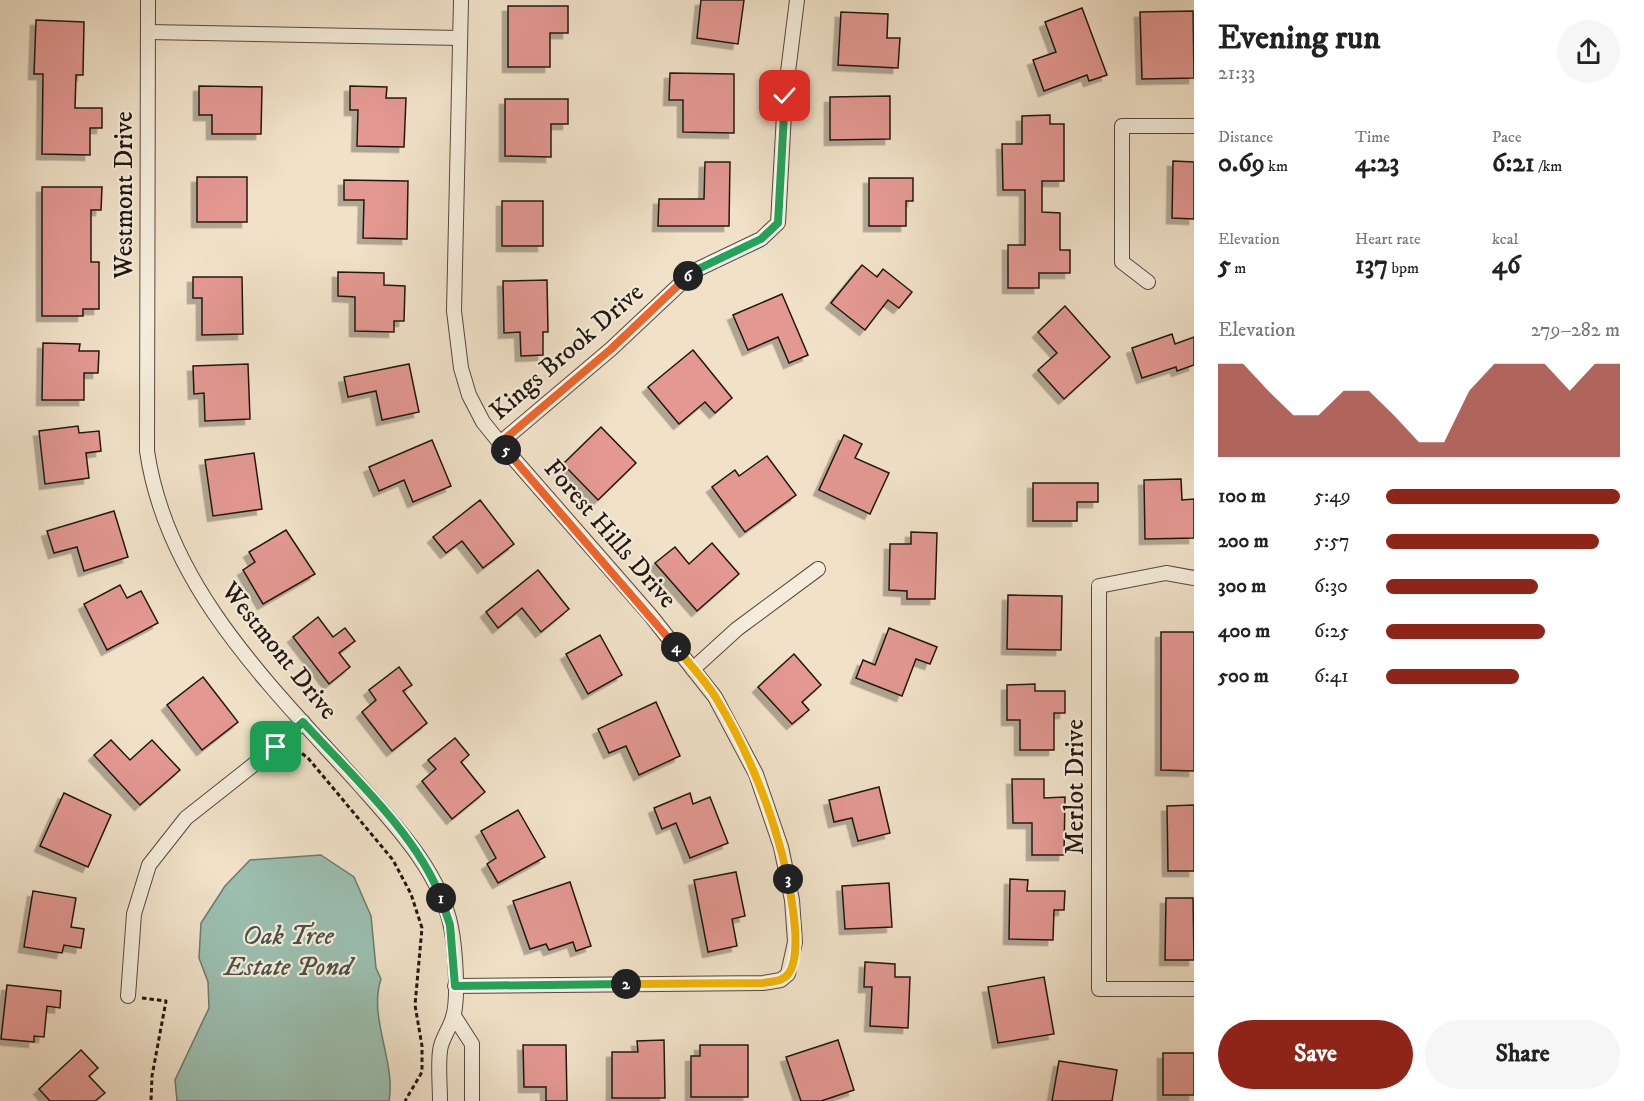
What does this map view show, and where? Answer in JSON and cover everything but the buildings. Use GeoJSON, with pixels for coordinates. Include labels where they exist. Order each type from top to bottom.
{"type":"FeatureCollection","features":[{"type":"Feature","properties":{"kind":"street","name":"Westmont Drive"},"geometry":{"type":"LineString","coordinates":[[148,0],[147,451],[152,479],[173,543],[193,581],[221,625],[303,722],[395,825],[439,894],[450,925],[455,986],[454,1016],[440,1050],[440,1101]]}},
{"type":"Feature","properties":{"kind":"street","name":"Forest Hills Drive"},"geometry":{"type":"LineString","coordinates":[[455,986],[763,983],[781,980],[788,974],[795,942],[792,900],[781,847],[756,774],[715,697],[651,616],[500,443],[483,422],[469,395],[460,368],[454,311],[461,0]]}},
{"type":"Feature","properties":{"kind":"street","name":"Kings Brook Drive"},"geometry":{"type":"LineString","coordinates":[[500,443],[611,349],[694,271],[761,239],[778,223],[785,96],[798,0]]}},
{"type":"Feature","properties":{"kind":"street"},"geometry":{"type":"LineString","coordinates":[[148,32],[460,38]]}},
{"type":"Feature","properties":{"kind":"street"},"geometry":{"type":"LineString","coordinates":[[1148,282],[1122,262],[1122,126],[1194,126]]}},
{"type":"Feature","properties":{"kind":"street"},"geometry":{"type":"LineString","coordinates":[[693,669],[737,628],[818,569]]}},
{"type":"Feature","properties":{"kind":"street","name":"Merlot Drive"},"geometry":{"type":"LineString","coordinates":[[1194,578],[1166,573],[1099,586],[1099,989],[1194,989]]}},
{"type":"Feature","properties":{"kind":"street"},"geometry":{"type":"LineString","coordinates":[[128,996],[134,914],[149,865],[186,818],[284,740],[303,722]]}},
{"type":"Feature","properties":{"kind":"street"},"geometry":{"type":"LineString","coordinates":[[454,1016],[472,1044],[472,1101]]}},
{"type":"Feature","properties":{"kind":"path"},"geometry":{"type":"LineString","coordinates":[[284,740],[308,758],[386,851],[411,894],[422,928],[415,1005],[422,1046],[422,1072],[405,1101]]}},
{"type":"Feature","properties":{"kind":"path"},"geometry":{"type":"LineString","coordinates":[[128,996],[166,1001],[152,1076],[151,1101]]}},
{"type":"Feature","properties":{"kind":"water","name":"Oak Tree Estate Pond"},"geometry":{"type":"Polygon","coordinates":[[[321,855],[354,877],[371,916],[376,968],[381,979],[378,1009],[389,1071],[389,1101],[177,1101],[175,1080],[209,1008],[208,982],[199,958],[201,923],[225,886],[250,860],[321,855]]]}},
{"type":"Feature","properties":{"kind":"route"},"geometry":{"type":"LineString","coordinates":[[276,747],[303,722],[395,825],[417,855],[439,894],[450,925],[455,960],[455,986],[763,983],[781,980],[788,974],[795,942],[792,900],[781,847],[756,774],[715,697],[651,616],[500,443],[611,349],[694,271],[761,239],[775,229],[781,203],[785,96]]}}]}
